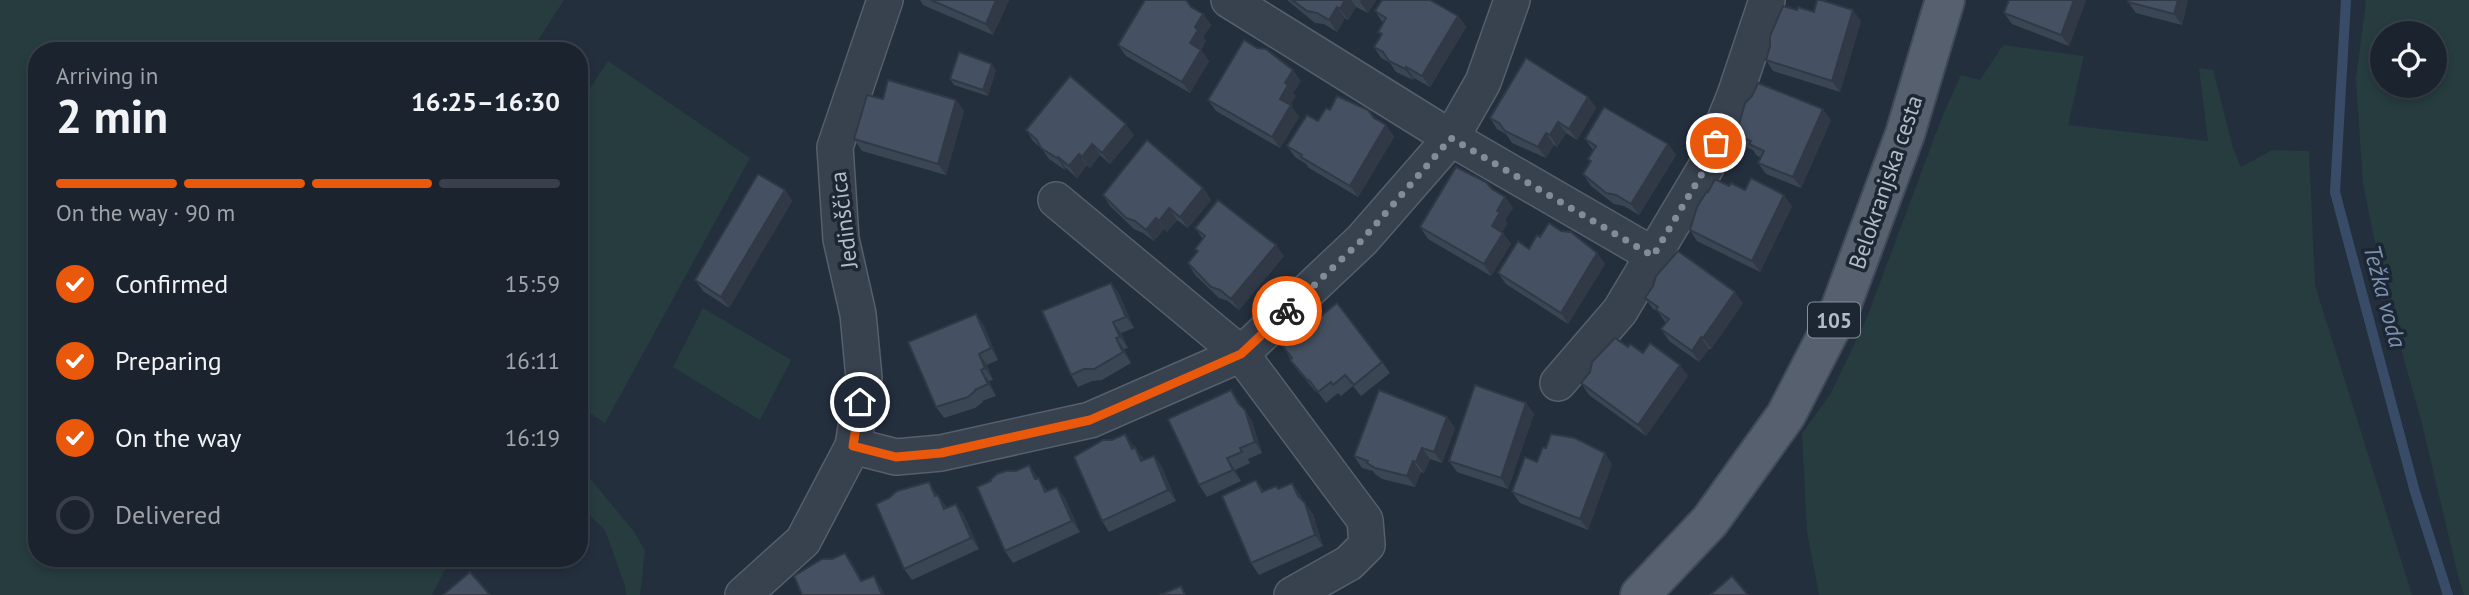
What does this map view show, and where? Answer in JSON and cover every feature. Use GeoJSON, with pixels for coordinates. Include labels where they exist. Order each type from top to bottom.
{"type":"FeatureCollection","features":[{"type":"Feature","properties":{"kind":"main road","name":"Belokranjska cesta"},"geometry":{"type":"LineString","coordinates":[[1640,595],[1710,521],[1786,415],[1839,312],[1905,134],[1945,0]]}},
{"type":"Feature","properties":{"kind":"street","name":"Jedinščica"},"geometry":{"type":"LineString","coordinates":[[743,595],[803,541],[853,446],[863,378],[858,314],[841,239],[835,146],[885,0]]}},
{"type":"Feature","properties":{"kind":"street"},"geometry":{"type":"LineString","coordinates":[[1229,0],[1451,138],[1653,256]]}},
{"type":"Feature","properties":{"kind":"street"},"geometry":{"type":"LineString","coordinates":[[853,446],[896,457],[941,453],[1090,420],[1241,354],[1362,240],[1451,138],[1483,82],[1512,0]]}},
{"type":"Feature","properties":{"kind":"street"},"geometry":{"type":"LineString","coordinates":[[1558,383],[1620,311],[1706,167],[1735,95],[1767,0]]}},
{"type":"Feature","properties":{"kind":"street"},"geometry":{"type":"LineString","coordinates":[[1056,200],[1241,354],[1365,520],[1367,545],[1349,563],[1292,595]]}},
{"type":"Feature","properties":{"kind":"green space"},"geometry":{"type":"Polygon","coordinates":[[[0,0],[564,0],[537,42],[28,42],[28,567],[446,567],[432,595],[0,595],[0,0]]]}},
{"type":"Feature","properties":{"kind":"green space"},"geometry":{"type":"Polygon","coordinates":[[[2366,0],[2469,0],[2469,595],[2464,595],[2459,579],[2421,420],[2385,291],[2363,184],[2356,79],[2366,0]]]}},
{"type":"Feature","properties":{"kind":"green space"},"geometry":{"type":"Polygon","coordinates":[[[2003,45],[2084,56],[2068,125],[2208,141],[2199,68],[2213,70],[2233,148],[2241,167],[2272,150],[2309,151],[2315,285],[2412,595],[1819,595],[1807,532],[1802,433],[1830,395],[1866,320],[1942,117],[1961,75],[1980,80],[2003,45]]]}},
{"type":"Feature","properties":{"kind":"green space"},"geometry":{"type":"Polygon","coordinates":[[[608,61],[750,158],[605,423],[588,412],[588,91],[608,61]]]}},
{"type":"Feature","properties":{"kind":"green space"},"geometry":{"type":"Polygon","coordinates":[[[703,308],[791,360],[760,420],[673,367],[703,308]]]}},
{"type":"Feature","properties":{"kind":"green space"},"geometry":{"type":"Polygon","coordinates":[[[588,476],[635,533],[645,551],[640,595],[626,595],[605,530],[588,514],[588,476]]]}},
{"type":"Feature","properties":{"kind":"building"},"geometry":{"type":"Polygon","coordinates":[[[931,0],[996,0],[986,24],[931,0]]]}},
{"type":"Feature","properties":{"kind":"building"},"geometry":{"type":"Polygon","coordinates":[[[1145,0],[1186,0],[1191,7],[1203,14],[1190,43],[1201,50],[1182,82],[1118,45],[1145,0]]]}},
{"type":"Feature","properties":{"kind":"building"},"geometry":{"type":"Polygon","coordinates":[[[1292,0],[1345,0],[1329,20],[1307,11],[1292,0]]]}},
{"type":"Feature","properties":{"kind":"building"},"geometry":{"type":"Polygon","coordinates":[[[1382,0],[1430,0],[1458,16],[1422,76],[1389,61],[1383,52],[1374,47],[1382,34],[1378,32],[1386,18],[1375,11],[1382,0]]]}},
{"type":"Feature","properties":{"kind":"building"},"geometry":{"type":"Polygon","coordinates":[[[1817,0],[1853,10],[1832,81],[1766,60],[1770,36],[1783,6],[1814,12],[1817,0]]]}},
{"type":"Feature","properties":{"kind":"building"},"geometry":{"type":"Polygon","coordinates":[[[2009,0],[2074,0],[2061,35],[2004,13],[2009,0]]]}},
{"type":"Feature","properties":{"kind":"building"},"geometry":{"type":"Polygon","coordinates":[[[2178,0],[2174,14],[2128,2],[2178,0]]]}},
{"type":"Feature","properties":{"kind":"building"},"geometry":{"type":"Polygon","coordinates":[[[1244,40],[1257,48],[1266,49],[1293,70],[1280,99],[1291,105],[1272,137],[1208,100],[1244,40]]]}},
{"type":"Feature","properties":{"kind":"building"},"geometry":{"type":"Polygon","coordinates":[[[959,52],[992,64],[983,90],[950,79],[959,52]]]}},
{"type":"Feature","properties":{"kind":"building"},"geometry":{"type":"Polygon","coordinates":[[[1526,58],[1588,97],[1569,129],[1558,122],[1550,135],[1546,133],[1538,147],[1505,131],[1499,123],[1490,118],[1526,58]]]}},
{"type":"Feature","properties":{"kind":"building"},"geometry":{"type":"Polygon","coordinates":[[[1070,76],[1126,124],[1102,153],[1092,144],[1082,157],[1079,154],[1069,166],[1041,148],[1026,130],[1070,76]]]}},
{"type":"Feature","properties":{"kind":"building"},"geometry":{"type":"Polygon","coordinates":[[[888,80],[956,100],[938,164],[854,139],[867,95],[883,99],[888,80]]]}},
{"type":"Feature","properties":{"kind":"building"},"geometry":{"type":"Polygon","coordinates":[[[1758,83],[1823,109],[1793,177],[1758,163],[1764,151],[1749,144],[1751,141],[1736,135],[1745,103],[1758,83]]]}},
{"type":"Feature","properties":{"kind":"building"},"geometry":{"type":"Polygon","coordinates":[[[1337,96],[1368,110],[1374,118],[1386,125],[1350,186],[1287,146],[1307,115],[1318,121],[1326,108],[1330,110],[1337,96]]]}},
{"type":"Feature","properties":{"kind":"building"},"geometry":{"type":"Polygon","coordinates":[[[1604,107],[1668,144],[1631,204],[1616,195],[1606,193],[1583,174],[1596,146],[1585,139],[1604,107]]]}},
{"type":"Feature","properties":{"kind":"building"},"geometry":{"type":"Polygon","coordinates":[[[1147,140],[1203,188],[1180,217],[1169,208],[1159,221],[1156,218],[1146,230],[1126,218],[1103,195],[1147,140]]]}},
{"type":"Feature","properties":{"kind":"building"},"geometry":{"type":"Polygon","coordinates":[[[1456,167],[1486,182],[1505,197],[1492,226],[1503,233],[1484,264],[1420,227],[1456,167]]]}},
{"type":"Feature","properties":{"kind":"building"},"geometry":{"type":"Polygon","coordinates":[[[758,174],[785,190],[721,297],[695,280],[758,174]]]}},
{"type":"Feature","properties":{"kind":"building"},"geometry":{"type":"Polygon","coordinates":[[[1751,178],[1784,195],[1752,261],[1690,230],[1697,207],[1715,179],[1745,190],[1751,178]]]}},
{"type":"Feature","properties":{"kind":"building"},"geometry":{"type":"Polygon","coordinates":[[[1218,200],[1276,245],[1231,299],[1211,287],[1188,263],[1205,236],[1195,228],[1218,200]]]}},
{"type":"Feature","properties":{"kind":"building"},"geometry":{"type":"Polygon","coordinates":[[[1549,223],[1561,231],[1571,232],[1597,253],[1561,313],[1498,273],[1518,241],[1529,249],[1537,235],[1540,237],[1549,223]]]}},
{"type":"Feature","properties":{"kind":"building"},"geometry":{"type":"Polygon","coordinates":[[[1678,251],[1735,292],[1692,351],[1661,329],[1669,319],[1645,298],[1656,276],[1678,251]]]}},
{"type":"Feature","properties":{"kind":"building"},"geometry":{"type":"Polygon","coordinates":[[[1111,283],[1126,317],[1113,322],[1120,337],[1116,338],[1123,352],[1094,369],[1084,369],[1071,375],[1042,311],[1111,283]]]}},
{"type":"Feature","properties":{"kind":"building"},"geometry":{"type":"Polygon","coordinates":[[[1337,303],[1382,362],[1354,385],[1345,375],[1318,392],[1290,360],[1292,358],[1283,347],[1337,303]]]}},
{"type":"Feature","properties":{"kind":"building"},"geometry":{"type":"Polygon","coordinates":[[[976,314],[991,348],[979,354],[985,368],[981,370],[988,384],[968,397],[936,407],[908,342],[976,314]]]}},
{"type":"Feature","properties":{"kind":"building"},"geometry":{"type":"Polygon","coordinates":[[[1615,338],[1643,353],[1650,343],[1680,365],[1638,425],[1581,383],[1590,372],[1592,362],[1615,338]]]}},
{"type":"Feature","properties":{"kind":"building"},"geometry":{"type":"Polygon","coordinates":[[[1475,385],[1526,403],[1501,478],[1449,461],[1475,385]]]}},
{"type":"Feature","properties":{"kind":"building"},"geometry":{"type":"Polygon","coordinates":[[[1231,390],[1245,410],[1255,442],[1240,448],[1242,452],[1227,458],[1233,470],[1199,485],[1168,419],[1231,390]]]}},
{"type":"Feature","properties":{"kind":"building"},"geometry":{"type":"Polygon","coordinates":[[[1379,390],[1447,417],[1434,452],[1422,448],[1407,476],[1375,468],[1367,463],[1368,461],[1354,456],[1379,390]]]}},
{"type":"Feature","properties":{"kind":"building"},"geometry":{"type":"Polygon","coordinates":[[[1125,434],[1141,461],[1154,456],[1168,490],[1102,521],[1074,457],[1103,440],[1112,440],[1125,434]]]}},
{"type":"Feature","properties":{"kind":"building"},"geometry":{"type":"Polygon","coordinates":[[[1551,434],[1575,438],[1605,453],[1580,519],[1512,492],[1525,457],[1537,462],[1551,434]]]}},
{"type":"Feature","properties":{"kind":"building"},"geometry":{"type":"Polygon","coordinates":[[[1029,465],[1045,492],[1057,487],[1072,521],[1005,551],[977,487],[991,481],[997,474],[1016,471],[1029,465]]]}},
{"type":"Feature","properties":{"kind":"building"},"geometry":{"type":"Polygon","coordinates":[[[1256,480],[1262,492],[1292,483],[1305,503],[1315,535],[1251,563],[1222,496],[1256,480]]]}},
{"type":"Feature","properties":{"kind":"building"},"geometry":{"type":"Polygon","coordinates":[[[929,482],[944,509],[956,504],[971,538],[904,569],[876,504],[897,491],[929,482]]]}},
{"type":"Feature","properties":{"kind":"building"},"geometry":{"type":"Polygon","coordinates":[[[845,553],[861,581],[874,576],[882,595],[802,595],[794,576],[822,559],[832,559],[845,553]]]}},
{"type":"Feature","properties":{"kind":"building"},"geometry":{"type":"Polygon","coordinates":[[[470,572],[490,595],[443,595],[470,572]]]}},
{"type":"Feature","properties":{"kind":"building"},"geometry":{"type":"Polygon","coordinates":[[[1732,576],[1748,595],[1710,595],[1732,576]]]}},
{"type":"Feature","properties":{"kind":"building"},"geometry":{"type":"Polygon","coordinates":[[[1181,586],[1185,595],[1160,595],[1181,586]]]}},
{"type":"Feature","properties":{"kind":"waterway","name":"Težka voda"},"geometry":{"type":"LineString","coordinates":[[2346,0],[2335,192],[2415,492],[2448,595]]}},
{"type":"Feature","properties":{"kind":"way so far"},"geometry":{"type":"LineString","coordinates":[[1287,311],[1362,240],[1451,138],[1653,256],[1706,167],[1716,143]]}},
{"type":"Feature","properties":{"kind":"route"},"geometry":{"type":"LineString","coordinates":[[860,402],[853,446],[896,457],[941,453],[1090,420],[1241,354],[1287,311]]}}]}
